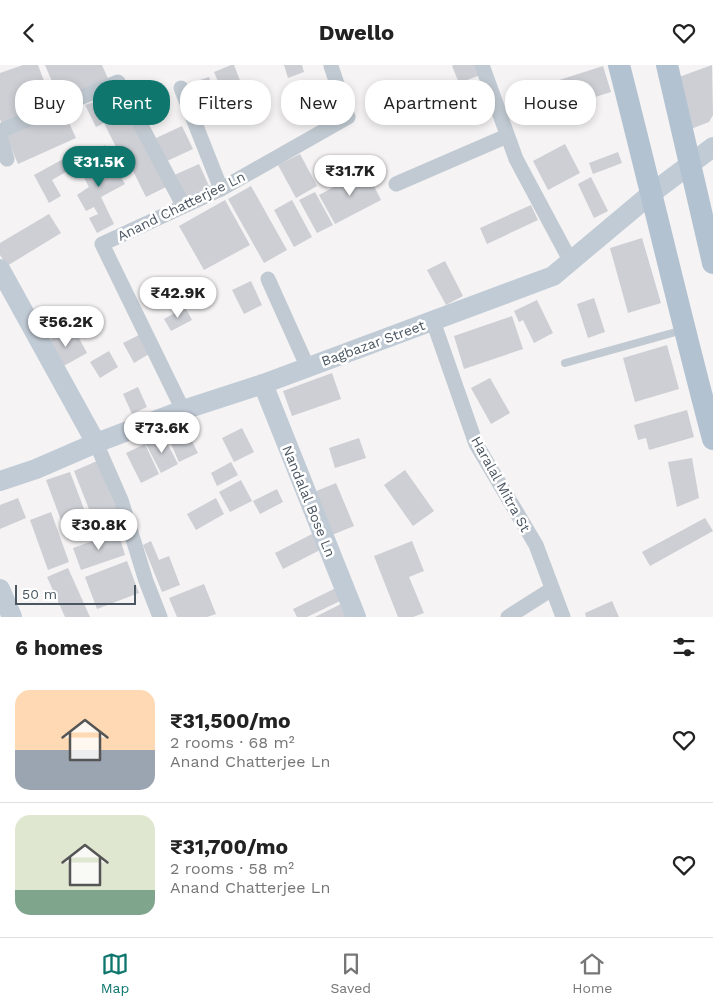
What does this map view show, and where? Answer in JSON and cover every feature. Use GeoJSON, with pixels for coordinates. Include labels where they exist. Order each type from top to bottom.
{"type":"FeatureCollection","features":[{"type":"Feature","properties":{"kind":"main road"},"geometry":{"type":"LineString","coordinates":[[619,65],[652,193],[684,330],[713,439]]}},
{"type":"Feature","properties":{"kind":"main road"},"geometry":{"type":"LineString","coordinates":[[667,65],[713,263]]}},
{"type":"Feature","properties":{"kind":"street"},"geometry":{"type":"LineString","coordinates":[[482,65],[516,159],[571,262]]}},
{"type":"Feature","properties":{"kind":"street","name":"Anand Chatterjee Ln"},"geometry":{"type":"LineString","coordinates":[[182,410],[102,244],[221,189],[348,117],[331,66]]}},
{"type":"Feature","properties":{"kind":"street"},"geometry":{"type":"LineString","coordinates":[[0,131],[118,83],[183,205]]}},
{"type":"Feature","properties":{"kind":"street"},"geometry":{"type":"LineString","coordinates":[[196,125],[221,189]]}},
{"type":"Feature","properties":{"kind":"street"},"geometry":{"type":"LineString","coordinates":[[396,184],[507,135]]}},
{"type":"Feature","properties":{"kind":"street"},"geometry":{"type":"LineString","coordinates":[[0,137],[7,159]]}},
{"type":"Feature","properties":{"kind":"street","name":"Bagbazar Street"},"geometry":{"type":"LineString","coordinates":[[0,481],[36,469],[96,443],[182,410],[308,368],[553,276],[652,193],[713,147]]}},
{"type":"Feature","properties":{"kind":"street"},"geometry":{"type":"LineString","coordinates":[[0,269],[96,443],[121,500],[146,581],[160,617]]}},
{"type":"Feature","properties":{"kind":"street"},"geometry":{"type":"LineString","coordinates":[[268,279],[308,368]]}},
{"type":"Feature","properties":{"kind":"street","name":"Haralal Mitra St"},"geometry":{"type":"LineString","coordinates":[[433,321],[476,444],[536,545],[563,617]]}},
{"type":"Feature","properties":{"kind":"street","name":"Nandalal Bose Ln"},"geometry":{"type":"LineString","coordinates":[[262,384],[356,617]]}},
{"type":"Feature","properties":{"kind":"street"},"geometry":{"type":"LineString","coordinates":[[0,589],[12,617]]}},
{"type":"Feature","properties":{"kind":"street"},"geometry":{"type":"LineString","coordinates":[[508,617],[552,589]]}},
{"type":"Feature","properties":{"kind":"lane"},"geometry":{"type":"LineString","coordinates":[[565,363],[684,330]]}},
{"type":"Feature","properties":{"kind":"building"},"geometry":{"type":"Polygon","coordinates":[[[23,65],[38,65],[44,80],[15,80],[15,120],[2,125],[0,119],[0,73],[23,65]]]}},
{"type":"Feature","properties":{"kind":"building"},"geometry":{"type":"Polygon","coordinates":[[[45,65],[102,65],[109,80],[93,80],[93,90],[83,94],[83,80],[51,80],[45,65]]]}},
{"type":"Feature","properties":{"kind":"building"},"geometry":{"type":"Polygon","coordinates":[[[234,65],[240,80],[217,80],[214,72],[234,65]]]}},
{"type":"Feature","properties":{"kind":"building"},"geometry":{"type":"Polygon","coordinates":[[[284,65],[302,65],[304,72],[288,78],[284,65]]]}},
{"type":"Feature","properties":{"kind":"building"},"geometry":{"type":"Polygon","coordinates":[[[480,65],[483,74],[467,80],[458,80],[452,66],[480,65]]]}},
{"type":"Feature","properties":{"kind":"building"},"geometry":{"type":"Polygon","coordinates":[[[712,65],[713,115],[709,122],[691,129],[679,77],[712,65]]]}},
{"type":"Feature","properties":{"kind":"building"},"geometry":{"type":"Polygon","coordinates":[[[603,66],[611,92],[596,97],[596,80],[559,80],[603,66]]]}},
{"type":"Feature","properties":{"kind":"building"},"geometry":{"type":"Polygon","coordinates":[[[93,102],[93,121],[85,105],[93,102]]]}},
{"type":"Feature","properties":{"kind":"building"},"geometry":{"type":"Polygon","coordinates":[[[30,125],[70,125],[76,138],[18,164],[6,136],[30,125]]]}},
{"type":"Feature","properties":{"kind":"building"},"geometry":{"type":"Polygon","coordinates":[[[105,125],[136,125],[166,187],[146,197],[121,147],[117,149],[105,125]]]}},
{"type":"Feature","properties":{"kind":"building"},"geometry":{"type":"Polygon","coordinates":[[[182,126],[193,149],[167,161],[156,138],[182,126]]]}},
{"type":"Feature","properties":{"kind":"building"},"geometry":{"type":"Polygon","coordinates":[[[565,144],[580,173],[548,190],[533,161],[565,144]]]}},
{"type":"Feature","properties":{"kind":"building"},"geometry":{"type":"Polygon","coordinates":[[[105,145],[113,162],[91,173],[96,183],[118,172],[125,184],[101,197],[114,224],[97,233],[89,218],[98,214],[94,207],[86,211],[77,195],[89,187],[81,172],[88,169],[82,157],[105,145]]]}},
{"type":"Feature","properties":{"kind":"building"},"geometry":{"type":"Polygon","coordinates":[[[618,152],[622,163],[593,174],[589,163],[618,152]]]}},
{"type":"Feature","properties":{"kind":"building"},"geometry":{"type":"Polygon","coordinates":[[[300,154],[317,186],[296,198],[278,165],[300,154]]]}},
{"type":"Feature","properties":{"kind":"building"},"geometry":{"type":"Polygon","coordinates":[[[65,158],[71,169],[52,180],[61,196],[49,203],[34,175],[65,158]]]}},
{"type":"Feature","properties":{"kind":"building"},"geometry":{"type":"Polygon","coordinates":[[[199,164],[209,186],[182,199],[172,176],[199,164]]]}},
{"type":"Feature","properties":{"kind":"building"},"geometry":{"type":"Polygon","coordinates":[[[366,170],[381,200],[335,224],[319,195],[366,170]]]}},
{"type":"Feature","properties":{"kind":"building"},"geometry":{"type":"Polygon","coordinates":[[[591,177],[608,211],[594,218],[578,184],[591,177]]]}},
{"type":"Feature","properties":{"kind":"building"},"geometry":{"type":"Polygon","coordinates":[[[251,186],[287,250],[264,263],[228,199],[251,186]]]}},
{"type":"Feature","properties":{"kind":"building"},"geometry":{"type":"Polygon","coordinates":[[[315,192],[333,225],[317,233],[299,200],[315,192]]]}},
{"type":"Feature","properties":{"kind":"building"},"geometry":{"type":"Polygon","coordinates":[[[225,200],[250,245],[204,270],[179,226],[225,200]]]}},
{"type":"Feature","properties":{"kind":"building"},"geometry":{"type":"Polygon","coordinates":[[[292,200],[312,237],[294,247],[274,210],[292,200]]]}},
{"type":"Feature","properties":{"kind":"building"},"geometry":{"type":"Polygon","coordinates":[[[531,205],[538,220],[487,244],[480,228],[531,205]]]}},
{"type":"Feature","properties":{"kind":"building"},"geometry":{"type":"Polygon","coordinates":[[[49,214],[61,233],[7,266],[0,255],[0,243],[49,214]]]}},
{"type":"Feature","properties":{"kind":"building"},"geometry":{"type":"Polygon","coordinates":[[[642,238],[661,303],[628,313],[610,248],[642,238]]]}},
{"type":"Feature","properties":{"kind":"building"},"geometry":{"type":"Polygon","coordinates":[[[445,261],[463,296],[446,305],[427,270],[445,261]]]}},
{"type":"Feature","properties":{"kind":"building"},"geometry":{"type":"Polygon","coordinates":[[[251,281],[262,305],[244,314],[232,290],[251,281]]]}},
{"type":"Feature","properties":{"kind":"building"},"geometry":{"type":"Polygon","coordinates":[[[594,298],[605,332],[588,338],[577,304],[594,298]]]}},
{"type":"Feature","properties":{"kind":"building"},"geometry":{"type":"Polygon","coordinates":[[[537,300],[553,333],[534,343],[523,320],[519,322],[514,311],[537,300]]]}},
{"type":"Feature","properties":{"kind":"building"},"geometry":{"type":"Polygon","coordinates":[[[185,307],[192,320],[171,331],[164,319],[185,307]]]}},
{"type":"Feature","properties":{"kind":"building"},"geometry":{"type":"Polygon","coordinates":[[[512,316],[523,349],[464,369],[454,336],[512,316]]]}},
{"type":"Feature","properties":{"kind":"building"},"geometry":{"type":"Polygon","coordinates":[[[73,327],[87,353],[60,368],[46,342],[73,327]]]}},
{"type":"Feature","properties":{"kind":"building"},"geometry":{"type":"Polygon","coordinates":[[[139,335],[149,354],[134,363],[123,343],[139,335]]]}},
{"type":"Feature","properties":{"kind":"building"},"geometry":{"type":"Polygon","coordinates":[[[667,345],[679,389],[635,402],[623,358],[667,345]]]}},
{"type":"Feature","properties":{"kind":"building"},"geometry":{"type":"Polygon","coordinates":[[[109,351],[118,367],[100,378],[90,362],[109,351]]]}},
{"type":"Feature","properties":{"kind":"building"},"geometry":{"type":"Polygon","coordinates":[[[332,373],[341,399],[292,416],[283,391],[332,373]]]}},
{"type":"Feature","properties":{"kind":"building"},"geometry":{"type":"Polygon","coordinates":[[[490,378],[510,413],[491,424],[471,388],[490,378]]]}},
{"type":"Feature","properties":{"kind":"building"},"geometry":{"type":"Polygon","coordinates":[[[138,387],[147,407],[132,414],[123,394],[138,387]]]}},
{"type":"Feature","properties":{"kind":"building"},"geometry":{"type":"Polygon","coordinates":[[[687,410],[694,437],[649,450],[646,438],[638,440],[634,425],[687,410]]]}},
{"type":"Feature","properties":{"kind":"building"},"geometry":{"type":"Polygon","coordinates":[[[185,427],[198,453],[179,462],[167,435],[185,427]]]}},
{"type":"Feature","properties":{"kind":"building"},"geometry":{"type":"Polygon","coordinates":[[[242,428],[254,452],[234,462],[222,438],[242,428]]]}},
{"type":"Feature","properties":{"kind":"building"},"geometry":{"type":"Polygon","coordinates":[[[163,435],[178,464],[161,473],[146,444],[163,435]]]}},
{"type":"Feature","properties":{"kind":"building"},"geometry":{"type":"Polygon","coordinates":[[[359,438],[366,458],[335,468],[329,448],[359,438]]]}},
{"type":"Feature","properties":{"kind":"building"},"geometry":{"type":"Polygon","coordinates":[[[145,444],[159,474],[141,483],[126,453],[145,444]]]}},
{"type":"Feature","properties":{"kind":"building"},"geometry":{"type":"Polygon","coordinates":[[[692,458],[699,498],[677,507],[668,462],[692,458]]]}},
{"type":"Feature","properties":{"kind":"building"},"geometry":{"type":"Polygon","coordinates":[[[97,461],[120,518],[96,527],[74,471],[97,461]]]}},
{"type":"Feature","properties":{"kind":"building"},"geometry":{"type":"Polygon","coordinates":[[[231,462],[238,475],[217,486],[211,473],[231,462]]]}},
{"type":"Feature","properties":{"kind":"building"},"geometry":{"type":"Polygon","coordinates":[[[405,470],[434,511],[413,526],[384,485],[405,470]]]}},
{"type":"Feature","properties":{"kind":"building"},"geometry":{"type":"Polygon","coordinates":[[[70,472],[92,530],[68,539],[46,480],[70,472]]]}},
{"type":"Feature","properties":{"kind":"building"},"geometry":{"type":"Polygon","coordinates":[[[241,480],[252,501],[230,512],[219,492],[241,480]]]}},
{"type":"Feature","properties":{"kind":"building"},"geometry":{"type":"Polygon","coordinates":[[[336,483],[354,526],[332,535],[314,492],[336,483]]]}},
{"type":"Feature","properties":{"kind":"building"},"geometry":{"type":"Polygon","coordinates":[[[277,489],[283,502],[260,514],[253,501],[277,489]]]}},
{"type":"Feature","properties":{"kind":"building"},"geometry":{"type":"Polygon","coordinates":[[[18,498],[26,518],[0,529],[0,505],[18,498]]]}},
{"type":"Feature","properties":{"kind":"building"},"geometry":{"type":"Polygon","coordinates":[[[216,498],[224,514],[196,530],[187,514],[216,498]]]}},
{"type":"Feature","properties":{"kind":"building"},"geometry":{"type":"Polygon","coordinates":[[[51,512],[69,562],[48,570],[30,520],[51,512]]]}},
{"type":"Feature","properties":{"kind":"building"},"geometry":{"type":"Polygon","coordinates":[[[705,518],[713,531],[650,566],[642,552],[705,518]]]}},
{"type":"Feature","properties":{"kind":"building"},"geometry":{"type":"Polygon","coordinates":[[[118,532],[125,555],[81,570],[73,548],[118,532]]]}},
{"type":"Feature","properties":{"kind":"building"},"geometry":{"type":"Polygon","coordinates":[[[314,533],[322,549],[283,569],[275,553],[314,533]]]}},
{"type":"Feature","properties":{"kind":"building"},"geometry":{"type":"Polygon","coordinates":[[[151,541],[159,560],[169,556],[180,585],[162,592],[143,545],[151,541]]]}},
{"type":"Feature","properties":{"kind":"building"},"geometry":{"type":"Polygon","coordinates":[[[412,541],[424,571],[409,577],[424,613],[413,617],[398,617],[374,556],[412,541]]]}},
{"type":"Feature","properties":{"kind":"building"},"geometry":{"type":"Polygon","coordinates":[[[127,561],[139,593],[97,609],[85,577],[127,561]]]}},
{"type":"Feature","properties":{"kind":"building"},"geometry":{"type":"Polygon","coordinates":[[[68,568],[90,617],[65,617],[47,577],[68,568]]]}},
{"type":"Feature","properties":{"kind":"building"},"geometry":{"type":"Polygon","coordinates":[[[204,584],[216,614],[207,617],[177,617],[169,598],[204,584]]]}},
{"type":"Feature","properties":{"kind":"building"},"geometry":{"type":"Polygon","coordinates":[[[336,588],[342,600],[307,617],[297,617],[293,609],[336,588]]]}},
{"type":"Feature","properties":{"kind":"building"},"geometry":{"type":"Polygon","coordinates":[[[612,601],[619,617],[586,617],[585,613],[612,601]]]}},
{"type":"Feature","properties":{"kind":"building"},"geometry":{"type":"Polygon","coordinates":[[[343,603],[349,615],[345,617],[315,617],[343,603]]]}}]}
